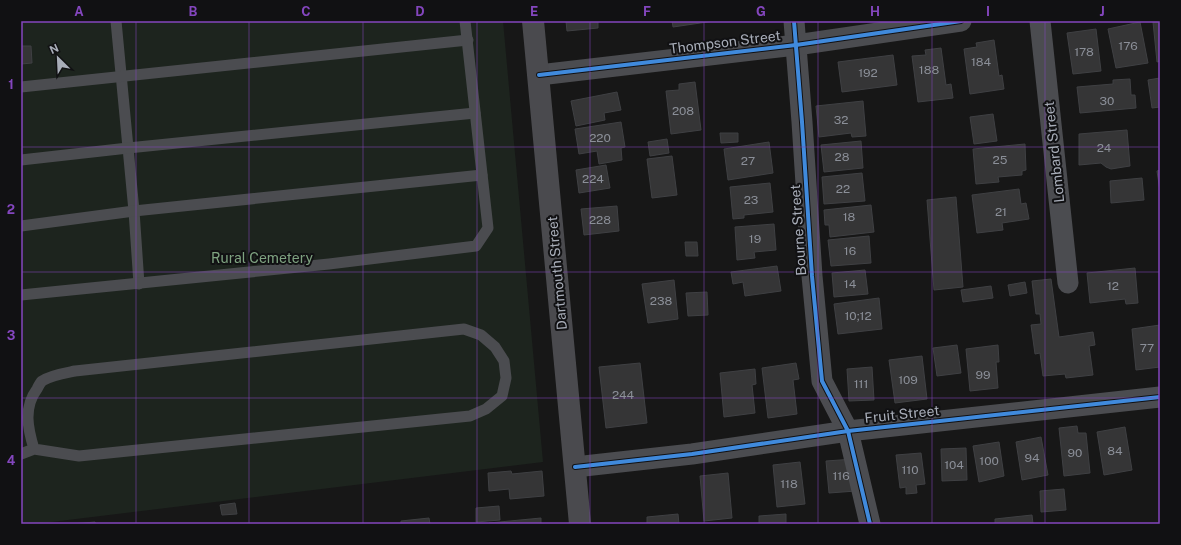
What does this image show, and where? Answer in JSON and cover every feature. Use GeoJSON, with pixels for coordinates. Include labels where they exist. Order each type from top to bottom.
{"type":"FeatureCollection","features":[{"type":"Feature","properties":{"kind":"main road","name":"Dartmouth Street"},"geometry":{"type":"LineString","coordinates":[[533,21],[580,524]]}},
{"type":"Feature","properties":{"kind":"street","name":"Bourne Street"},"geometry":{"type":"LineString","coordinates":[[794,21],[810,260],[822,381],[848,431],[870,524]]}},
{"type":"Feature","properties":{"kind":"street","name":"Thompson Street"},"geometry":{"type":"LineString","coordinates":[[539,75],[796,45],[961,21]]}},
{"type":"Feature","properties":{"kind":"street","name":"Lombard Street"},"geometry":{"type":"LineString","coordinates":[[1040,21],[1068,283]]}},
{"type":"Feature","properties":{"kind":"street","name":"Fruit Street"},"geometry":{"type":"LineString","coordinates":[[574,467],[692,454],[848,431],[1160,397]]}},
{"type":"Feature","properties":{"kind":"lane"},"geometry":{"type":"LineString","coordinates":[[116,21],[134,210],[139,284]]}},
{"type":"Feature","properties":{"kind":"lane"},"geometry":{"type":"LineString","coordinates":[[21,295],[329,264],[476,246],[488,228],[465,21]]}},
{"type":"Feature","properties":{"kind":"lane"},"geometry":{"type":"LineString","coordinates":[[21,87],[468,40]]}},
{"type":"Feature","properties":{"kind":"lane"},"geometry":{"type":"LineString","coordinates":[[21,160],[475,113]]}},
{"type":"Feature","properties":{"kind":"lane"},"geometry":{"type":"LineString","coordinates":[[21,226],[134,210],[482,175]]}},
{"type":"Feature","properties":{"kind":"lane"},"geometry":{"type":"LineString","coordinates":[[21,454],[34,449],[79,456],[470,416],[486,409],[502,396],[506,378],[504,361],[495,347],[481,335],[464,329],[75,371],[42,381],[34,393],[27,412],[29,433],[34,449]]}},
{"type":"Feature","properties":{"kind":"green space","name":"Rural Cemetery"},"geometry":{"type":"Polygon","coordinates":[[[21,21],[503,21],[543,462],[35,524],[21,524],[21,21]]]}},
{"type":"Feature","properties":{"kind":"building"},"geometry":{"type":"Polygon","coordinates":[[[566,21],[598,21],[598,28],[567,31],[566,21]]]}},
{"type":"Feature","properties":{"kind":"building"},"geometry":{"type":"Polygon","coordinates":[[[672,21],[714,21],[673,27],[672,21]]]}},
{"type":"Feature","properties":{"kind":"building"},"geometry":{"type":"Polygon","coordinates":[[[1160,21],[1160,61],[1157,62],[1153,22],[1160,21]]]}},
{"type":"Feature","properties":{"kind":"building"},"geometry":{"type":"Polygon","coordinates":[[[1140,22],[1148,63],[1116,68],[1108,29],[1140,22]]]}},
{"type":"Feature","properties":{"kind":"building"},"geometry":{"type":"Polygon","coordinates":[[[1096,29],[1101,71],[1073,74],[1067,33],[1096,29]]]}},
{"type":"Feature","properties":{"kind":"building"},"geometry":{"type":"Polygon","coordinates":[[[994,40],[999,76],[1002,75],[1004,89],[970,94],[964,49],[977,47],[976,43],[994,40]]]}},
{"type":"Feature","properties":{"kind":"building"},"geometry":{"type":"Polygon","coordinates":[[[21,46],[31,46],[32,63],[21,64],[21,46]]]}},
{"type":"Feature","properties":{"kind":"building"},"geometry":{"type":"Polygon","coordinates":[[[941,48],[946,85],[951,84],[953,98],[918,102],[912,56],[926,55],[925,50],[941,48]]]}},
{"type":"Feature","properties":{"kind":"building"},"geometry":{"type":"Polygon","coordinates":[[[893,55],[897,85],[842,92],[838,62],[893,55]]]}},
{"type":"Feature","properties":{"kind":"building"},"geometry":{"type":"Polygon","coordinates":[[[1160,78],[1160,107],[1152,108],[1148,80],[1160,78]]]}},
{"type":"Feature","properties":{"kind":"building"},"geometry":{"type":"Polygon","coordinates":[[[1130,79],[1131,95],[1135,95],[1136,108],[1080,113],[1077,87],[1113,84],[1113,80],[1130,79]]]}},
{"type":"Feature","properties":{"kind":"building"},"geometry":{"type":"Polygon","coordinates":[[[695,82],[701,130],[671,134],[666,91],[679,90],[679,84],[695,82]]]}},
{"type":"Feature","properties":{"kind":"building"},"geometry":{"type":"Polygon","coordinates":[[[617,92],[621,110],[604,113],[605,120],[576,126],[571,101],[617,92]]]}},
{"type":"Feature","properties":{"kind":"building"},"geometry":{"type":"Polygon","coordinates":[[[863,101],[866,136],[852,137],[851,133],[819,137],[816,106],[863,101]]]}},
{"type":"Feature","properties":{"kind":"building"},"geometry":{"type":"Polygon","coordinates":[[[993,114],[997,141],[974,144],[970,117],[993,114]]]}},
{"type":"Feature","properties":{"kind":"building"},"geometry":{"type":"Polygon","coordinates":[[[621,122],[625,147],[621,148],[622,160],[599,164],[597,151],[579,154],[575,129],[621,122]]]}},
{"type":"Feature","properties":{"kind":"building"},"geometry":{"type":"Polygon","coordinates":[[[1127,130],[1130,166],[1111,169],[1101,163],[1079,165],[1079,134],[1127,130]]]}},
{"type":"Feature","properties":{"kind":"building"},"geometry":{"type":"Polygon","coordinates":[[[720,133],[738,133],[738,142],[721,143],[720,133]]]}},
{"type":"Feature","properties":{"kind":"building"},"geometry":{"type":"Polygon","coordinates":[[[667,139],[669,153],[650,156],[648,142],[667,139]]]}},
{"type":"Feature","properties":{"kind":"building"},"geometry":{"type":"Polygon","coordinates":[[[861,141],[863,168],[824,172],[821,145],[861,141]]]}},
{"type":"Feature","properties":{"kind":"building"},"geometry":{"type":"Polygon","coordinates":[[[769,142],[773,173],[728,180],[724,149],[769,142]]]}},
{"type":"Feature","properties":{"kind":"building"},"geometry":{"type":"Polygon","coordinates":[[[1025,144],[1026,170],[1022,171],[1022,175],[998,177],[999,182],[976,184],[973,149],[1025,144]]]}},
{"type":"Feature","properties":{"kind":"building"},"geometry":{"type":"Polygon","coordinates":[[[672,156],[677,195],[652,198],[647,159],[672,156]]]}},
{"type":"Feature","properties":{"kind":"building"},"geometry":{"type":"Polygon","coordinates":[[[606,165],[610,188],[579,193],[576,170],[606,165]]]}},
{"type":"Feature","properties":{"kind":"building"},"geometry":{"type":"Polygon","coordinates":[[[1160,170],[1160,191],[1157,171],[1160,170]]]}},
{"type":"Feature","properties":{"kind":"building"},"geometry":{"type":"Polygon","coordinates":[[[862,173],[865,201],[824,204],[822,177],[862,173]]]}},
{"type":"Feature","properties":{"kind":"building"},"geometry":{"type":"Polygon","coordinates":[[[1142,178],[1144,200],[1111,203],[1110,181],[1142,178]]]}},
{"type":"Feature","properties":{"kind":"building"},"geometry":{"type":"Polygon","coordinates":[[[770,183],[773,212],[744,215],[744,218],[733,219],[730,187],[770,183]]]}},
{"type":"Feature","properties":{"kind":"building"},"geometry":{"type":"Polygon","coordinates":[[[1019,189],[1021,204],[1026,203],[1029,219],[1002,223],[1003,230],[977,233],[972,195],[1019,189]]]}},
{"type":"Feature","properties":{"kind":"building"},"geometry":{"type":"Polygon","coordinates":[[[956,197],[963,287],[934,290],[927,200],[956,197]]]}},
{"type":"Feature","properties":{"kind":"building"},"geometry":{"type":"Polygon","coordinates":[[[871,205],[874,232],[830,237],[829,225],[825,225],[824,210],[871,205]]]}},
{"type":"Feature","properties":{"kind":"building"},"geometry":{"type":"Polygon","coordinates":[[[617,206],[619,231],[584,235],[581,209],[617,206]]]}},
{"type":"Feature","properties":{"kind":"building"},"geometry":{"type":"Polygon","coordinates":[[[774,224],[776,250],[754,252],[755,258],[737,260],[735,227],[774,224]]]}},
{"type":"Feature","properties":{"kind":"building"},"geometry":{"type":"Polygon","coordinates":[[[869,236],[871,263],[831,266],[828,240],[869,236]]]}},
{"type":"Feature","properties":{"kind":"building"},"geometry":{"type":"Polygon","coordinates":[[[685,242],[697,242],[698,256],[686,256],[685,242]]]}},
{"type":"Feature","properties":{"kind":"building"},"geometry":{"type":"Polygon","coordinates":[[[777,266],[781,291],[745,296],[743,282],[733,284],[731,272],[777,266]]]}},
{"type":"Feature","properties":{"kind":"building"},"geometry":{"type":"Polygon","coordinates":[[[1135,268],[1138,303],[1126,304],[1125,299],[1090,303],[1087,273],[1135,268]]]}},
{"type":"Feature","properties":{"kind":"building"},"geometry":{"type":"Polygon","coordinates":[[[865,270],[868,294],[834,297],[832,273],[865,270]]]}},
{"type":"Feature","properties":{"kind":"building"},"geometry":{"type":"Polygon","coordinates":[[[1051,279],[1059,337],[1093,332],[1095,345],[1089,346],[1093,375],[1066,378],[1065,374],[1043,376],[1040,353],[1035,354],[1031,325],[1041,324],[1040,314],[1036,314],[1032,281],[1051,279]]]}},
{"type":"Feature","properties":{"kind":"building"},"geometry":{"type":"Polygon","coordinates":[[[674,280],[678,319],[648,323],[642,284],[674,280]]]}},
{"type":"Feature","properties":{"kind":"building"},"geometry":{"type":"Polygon","coordinates":[[[1025,282],[1027,293],[1010,296],[1008,285],[1025,282]]]}},
{"type":"Feature","properties":{"kind":"building"},"geometry":{"type":"Polygon","coordinates":[[[991,286],[993,298],[963,302],[961,290],[991,286]]]}},
{"type":"Feature","properties":{"kind":"building"},"geometry":{"type":"Polygon","coordinates":[[[707,292],[708,315],[688,316],[686,293],[707,292]]]}},
{"type":"Feature","properties":{"kind":"building"},"geometry":{"type":"Polygon","coordinates":[[[879,298],[882,329],[838,334],[834,304],[879,298]]]}},
{"type":"Feature","properties":{"kind":"building"},"geometry":{"type":"Polygon","coordinates":[[[1160,325],[1160,367],[1136,370],[1132,329],[1160,325]]]}},
{"type":"Feature","properties":{"kind":"building"},"geometry":{"type":"Polygon","coordinates":[[[957,345],[961,373],[937,376],[933,348],[957,345]]]}},
{"type":"Feature","properties":{"kind":"building"},"geometry":{"type":"Polygon","coordinates":[[[998,345],[999,362],[996,362],[998,388],[970,391],[966,349],[998,345]]]}},
{"type":"Feature","properties":{"kind":"building"},"geometry":{"type":"Polygon","coordinates":[[[922,356],[927,399],[895,403],[889,360],[922,356]]]}},
{"type":"Feature","properties":{"kind":"building"},"geometry":{"type":"Polygon","coordinates":[[[640,363],[647,423],[606,428],[599,367],[640,363]]]}},
{"type":"Feature","properties":{"kind":"building"},"geometry":{"type":"Polygon","coordinates":[[[796,363],[799,379],[793,380],[797,414],[768,418],[762,368],[796,363]]]}},
{"type":"Feature","properties":{"kind":"building"},"geometry":{"type":"Polygon","coordinates":[[[872,367],[874,400],[849,401],[847,369],[872,367]]]}},
{"type":"Feature","properties":{"kind":"building"},"geometry":{"type":"Polygon","coordinates":[[[755,369],[756,384],[752,385],[755,413],[724,417],[720,373],[755,369]]]}},
{"type":"Feature","properties":{"kind":"building"},"geometry":{"type":"Polygon","coordinates":[[[1077,426],[1078,433],[1086,433],[1090,473],[1064,476],[1059,428],[1077,426]]]}},
{"type":"Feature","properties":{"kind":"building"},"geometry":{"type":"Polygon","coordinates":[[[1125,427],[1132,470],[1104,475],[1097,432],[1125,427]]]}},
{"type":"Feature","properties":{"kind":"building"},"geometry":{"type":"Polygon","coordinates":[[[1041,437],[1048,475],[1022,480],[1016,442],[1041,437]]]}},
{"type":"Feature","properties":{"kind":"building"},"geometry":{"type":"Polygon","coordinates":[[[999,442],[1004,476],[979,482],[973,446],[999,442]]]}},
{"type":"Feature","properties":{"kind":"building"},"geometry":{"type":"Polygon","coordinates":[[[966,448],[967,480],[942,481],[941,449],[966,448]]]}},
{"type":"Feature","properties":{"kind":"building"},"geometry":{"type":"Polygon","coordinates":[[[921,453],[925,484],[916,485],[917,493],[906,494],[906,487],[900,488],[896,455],[921,453]]]}},
{"type":"Feature","properties":{"kind":"building"},"geometry":{"type":"Polygon","coordinates":[[[854,459],[856,491],[829,493],[826,461],[854,459]]]}},
{"type":"Feature","properties":{"kind":"building"},"geometry":{"type":"Polygon","coordinates":[[[800,462],[805,504],[777,507],[773,465],[800,462]]]}},
{"type":"Feature","properties":{"kind":"building"},"geometry":{"type":"Polygon","coordinates":[[[511,471],[512,474],[542,471],[544,496],[510,499],[509,489],[489,491],[488,473],[511,471]]]}},
{"type":"Feature","properties":{"kind":"building"},"geometry":{"type":"Polygon","coordinates":[[[728,473],[732,518],[704,521],[700,476],[728,473]]]}},
{"type":"Feature","properties":{"kind":"building"},"geometry":{"type":"Polygon","coordinates":[[[1064,489],[1066,510],[1041,512],[1040,491],[1064,489]]]}},
{"type":"Feature","properties":{"kind":"building"},"geometry":{"type":"Polygon","coordinates":[[[235,503],[237,514],[222,515],[220,505],[235,503]]]}},
{"type":"Feature","properties":{"kind":"building"},"geometry":{"type":"Polygon","coordinates":[[[499,506],[500,520],[476,522],[476,508],[499,506]]]}},
{"type":"Feature","properties":{"kind":"building"},"geometry":{"type":"Polygon","coordinates":[[[678,514],[679,524],[647,524],[647,517],[678,514]]]}},
{"type":"Feature","properties":{"kind":"building"},"geometry":{"type":"Polygon","coordinates":[[[786,514],[786,524],[759,524],[759,516],[786,514]]]}},
{"type":"Feature","properties":{"kind":"building"},"geometry":{"type":"Polygon","coordinates":[[[1032,515],[1033,524],[995,524],[995,519],[1032,515]]]}},
{"type":"Feature","properties":{"kind":"building"},"geometry":{"type":"Polygon","coordinates":[[[429,518],[430,524],[401,524],[401,521],[429,518]]]}},
{"type":"Feature","properties":{"kind":"building"},"geometry":{"type":"Polygon","coordinates":[[[541,518],[541,524],[489,524],[489,523],[541,518]]]}},
{"type":"Feature","properties":{"kind":"building"},"geometry":{"type":"Polygon","coordinates":[[[95,522],[96,524],[72,524],[95,522]]]}},
{"type":"Feature","properties":{"kind":"cycle path"},"geometry":{"type":"LineString","coordinates":[[794,21],[812,276],[822,381],[848,431],[870,524]]}},
{"type":"Feature","properties":{"kind":"cycle path"},"geometry":{"type":"LineString","coordinates":[[539,75],[796,45],[961,21]]}},
{"type":"Feature","properties":{"kind":"cycle path"},"geometry":{"type":"LineString","coordinates":[[575,467],[692,454],[848,431],[1160,397]]}}]}
